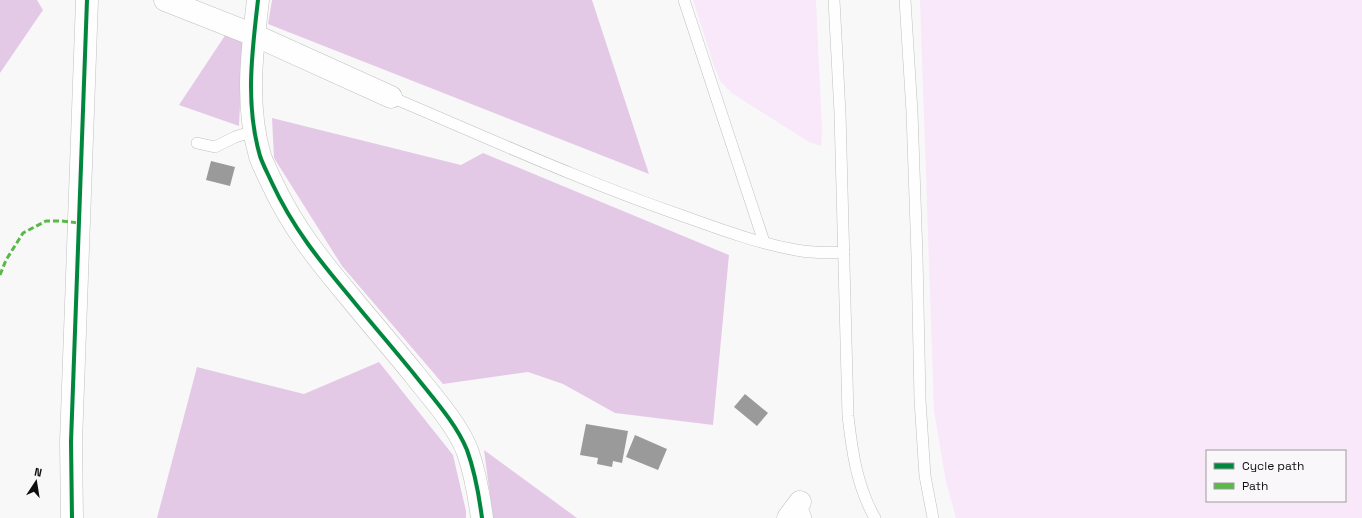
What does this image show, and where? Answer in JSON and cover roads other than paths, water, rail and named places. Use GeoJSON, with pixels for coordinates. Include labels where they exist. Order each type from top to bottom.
{"type":"FeatureCollection","features":[{"type":"Feature","properties":{"kind":"street"},"geometry":{"type":"LineString","coordinates":[[72,518],[71,442],[87,0]]}},
{"type":"Feature","properties":{"kind":"street"},"geometry":{"type":"LineString","coordinates":[[165,0],[254,34],[391,97]]}},
{"type":"Feature","properties":{"kind":"street"},"geometry":{"type":"LineString","coordinates":[[258,0],[254,34],[251,100],[254,131],[261,157],[275,190],[290,219],[308,245],[436,401],[459,434],[472,466],[478,488],[482,518]]}},
{"type":"Feature","properties":{"kind":"lane"},"geometry":{"type":"LineString","coordinates":[[684,0],[764,242]]}},
{"type":"Feature","properties":{"kind":"lane"},"geometry":{"type":"LineString","coordinates":[[834,0],[840,114],[848,416],[851,448],[859,478],[875,518]]}},
{"type":"Feature","properties":{"kind":"lane"},"geometry":{"type":"LineString","coordinates":[[905,0],[911,97],[917,256],[920,400],[925,476],[933,518]]}},
{"type":"Feature","properties":{"kind":"lane"},"geometry":{"type":"LineString","coordinates":[[391,97],[636,200],[764,242],[796,250],[822,253],[844,252]]}},
{"type":"Feature","properties":{"kind":"lane"},"geometry":{"type":"LineString","coordinates":[[197,143],[215,147],[235,137],[254,131]]}}]}
